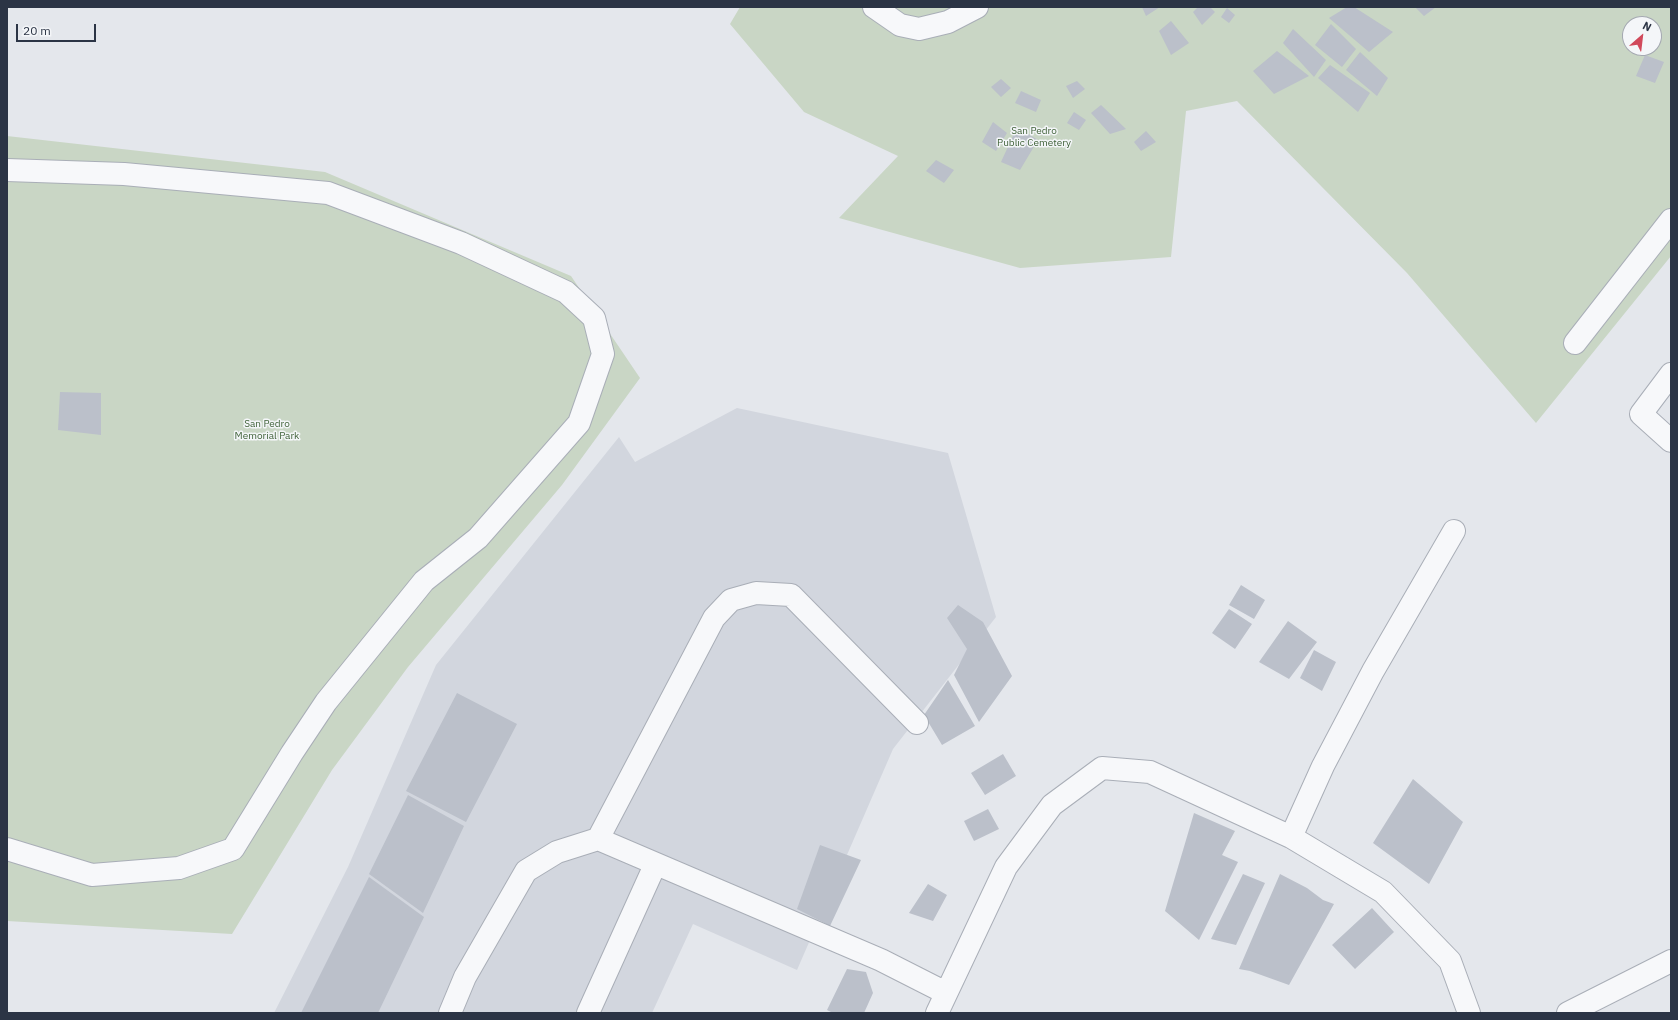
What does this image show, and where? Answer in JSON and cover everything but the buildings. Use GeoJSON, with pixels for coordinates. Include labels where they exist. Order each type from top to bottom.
{"type":"FeatureCollection","features":[{"type":"Feature","properties":{"kind":"street"},"geometry":{"type":"LineString","coordinates":[[874,7],[900,25],[919,29],[948,22],[977,7]]}},
{"type":"Feature","properties":{"kind":"street"},"geometry":{"type":"LineString","coordinates":[[7,170],[124,174],[328,193],[461,243],[566,292],[594,318],[603,354],[579,423],[478,538],[424,581],[326,702],[292,753],[233,849],[179,868],[92,875],[7,850]]}},
{"type":"Feature","properties":{"kind":"street"},"geometry":{"type":"LineString","coordinates":[[1575,343],[1671,220]]}},
{"type":"Feature","properties":{"kind":"street"},"geometry":{"type":"LineString","coordinates":[[1671,374],[1641,414],[1671,441]]}},
{"type":"Feature","properties":{"kind":"street"},"geometry":{"type":"LineString","coordinates":[[1291,837],[1322,766],[1373,671],[1454,531]]}},
{"type":"Feature","properties":{"kind":"street"},"geometry":{"type":"LineString","coordinates":[[598,839],[714,618],[731,600],[756,593],[791,595],[917,724]]}},
{"type":"Feature","properties":{"kind":"street"},"geometry":{"type":"LineString","coordinates":[[937,1013],[1006,867],[1052,805],[1102,768],[1150,772],[1291,837],[1383,892],[1450,961],[1469,1013]]}},
{"type":"Feature","properties":{"kind":"street"},"geometry":{"type":"LineString","coordinates":[[450,1013],[465,977],[526,871],[557,852],[598,839],[655,865],[881,960],[946,993]]}},
{"type":"Feature","properties":{"kind":"street"},"geometry":{"type":"LineString","coordinates":[[588,1013],[655,865]]}},
{"type":"Feature","properties":{"kind":"street"},"geometry":{"type":"LineString","coordinates":[[1568,1013],[1671,961]]}},
{"type":"Feature","properties":{"kind":"shaded area"},"geometry":{"type":"Polygon","coordinates":[[[737,408],[948,453],[996,617],[893,749],[797,970],[693,924],[652,1013],[274,1013],[348,867],[436,665],[619,437],[635,462],[737,408]]]}},
{"type":"Feature","properties":{"kind":"green space","name":"San Pedro Public Cemetery"},"geometry":{"type":"Polygon","coordinates":[[[740,7],[1671,7],[1671,256],[1536,423],[1407,273],[1237,101],[1186,111],[1171,257],[1020,268],[839,218],[898,156],[804,112],[730,24],[740,7]]]}},
{"type":"Feature","properties":{"kind":"green space","name":"San Pedro Memorial Park"},"geometry":{"type":"Polygon","coordinates":[[[7,136],[325,172],[571,276],[640,378],[562,485],[408,667],[332,770],[232,934],[7,921],[7,136]]]}}]}
